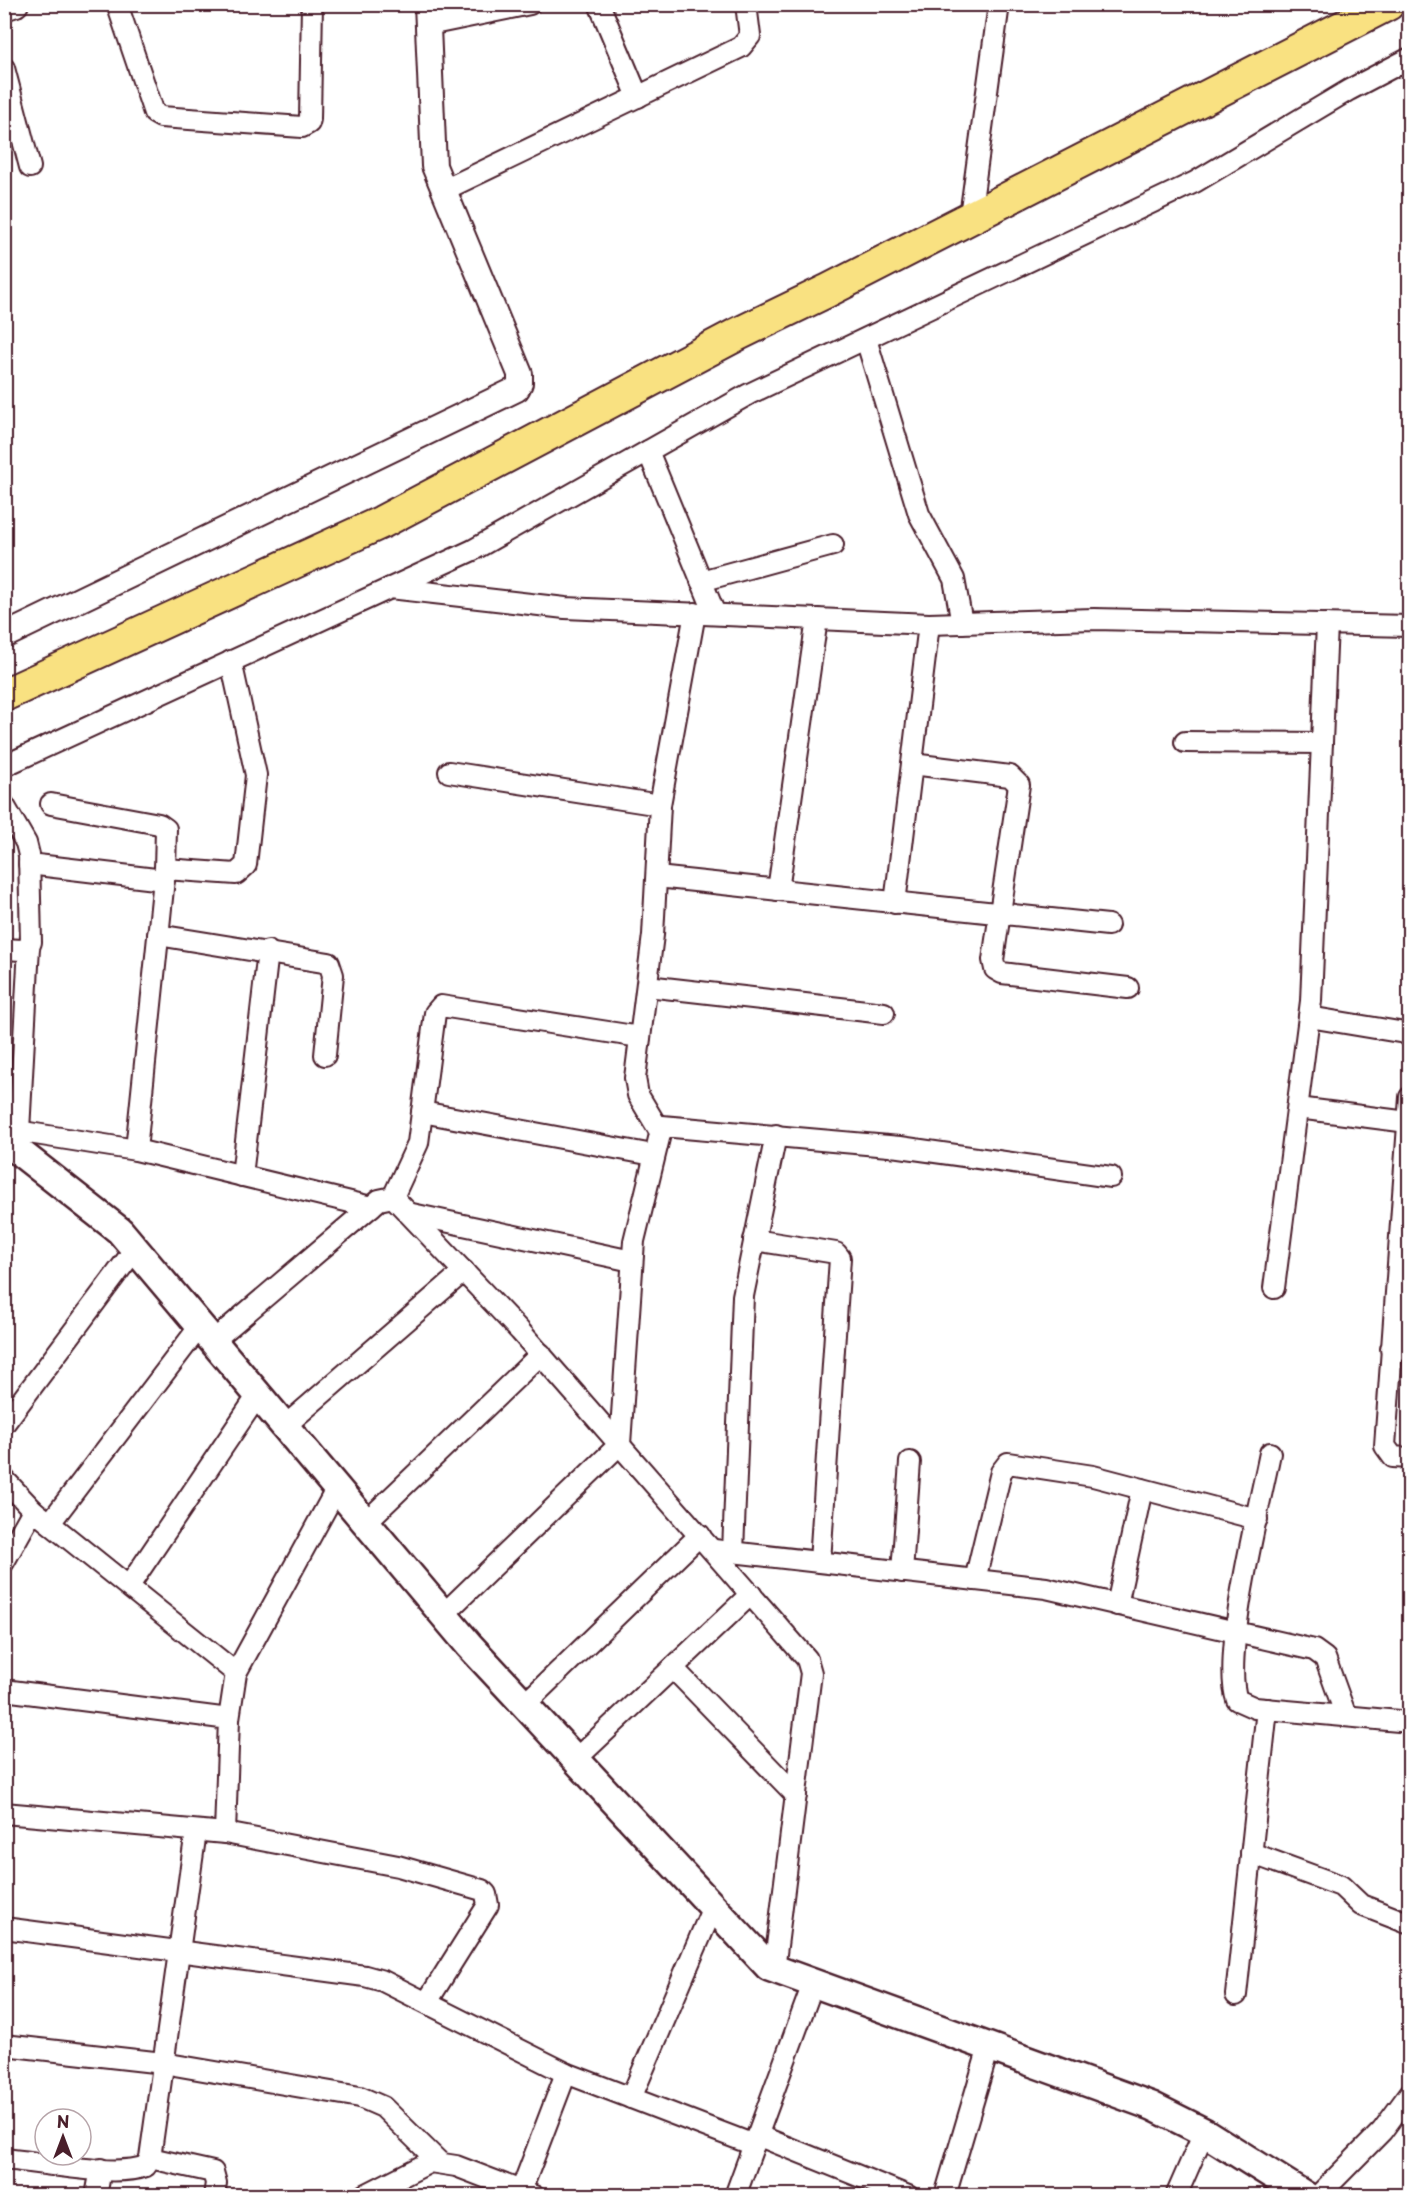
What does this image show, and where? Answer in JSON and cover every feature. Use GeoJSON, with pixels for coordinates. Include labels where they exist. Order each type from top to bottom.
{"type":"FeatureCollection","features":[{"type":"Feature","properties":{"kind":"highway"},"geometry":{"type":"LineString","coordinates":[[4,694],[382,522],[736,335],[827,291],[1388,4]]}},
{"type":"Feature","properties":{"kind":"main road"},"geometry":{"type":"LineString","coordinates":[[9,1133],[120,1231],[444,1614],[769,1967],[1152,2106],[1192,2126],[1306,2196]]}},
{"type":"Feature","properties":{"kind":"street"},"geometry":{"type":"LineString","coordinates":[[4,8],[16,4]]}},
{"type":"Feature","properties":{"kind":"street"},"geometry":{"type":"LineString","coordinates":[[117,4],[154,113],[161,117],[302,127],[309,123],[310,119],[312,4]]}},
{"type":"Feature","properties":{"kind":"street"},"geometry":{"type":"LineString","coordinates":[[4,636],[517,389],[520,374],[434,166],[428,15],[530,4]]}},
{"type":"Feature","properties":{"kind":"street"},"geometry":{"type":"LineString","coordinates":[[599,4],[639,97]]}},
{"type":"Feature","properties":{"kind":"street"},"geometry":{"type":"LineString","coordinates":[[444,189],[639,97],[747,42],[751,28],[746,4]]}},
{"type":"Feature","properties":{"kind":"street"},"geometry":{"type":"LineString","coordinates":[[970,216],[999,4]]}},
{"type":"Feature","properties":{"kind":"street"},"geometry":{"type":"LineString","coordinates":[[4,766],[473,550],[749,394],[1196,182],[1349,90],[1410,58]]}},
{"type":"Feature","properties":{"kind":"street"},"geometry":{"type":"LineString","coordinates":[[4,68],[30,167]]}},
{"type":"Feature","properties":{"kind":"street"},"geometry":{"type":"LineString","coordinates":[[866,339],[919,514],[954,579],[962,623]]}},
{"type":"Feature","properties":{"kind":"street"},"geometry":{"type":"LineString","coordinates":[[648,451],[715,614]]}},
{"type":"Feature","properties":{"kind":"street"},"geometry":{"type":"LineString","coordinates":[[701,581],[833,545]]}},
{"type":"Feature","properties":{"kind":"street"},"geometry":{"type":"LineString","coordinates":[[390,588],[565,608],[929,624],[1094,619],[1410,626]]}},
{"type":"Feature","properties":{"kind":"street"},"geometry":{"type":"LineString","coordinates":[[444,1614],[620,1444],[634,1241],[659,1130],[636,1090],[657,877],[660,805],[695,614]]}},
{"type":"Feature","properties":{"kind":"street"},"geometry":{"type":"LineString","coordinates":[[778,890],[817,618]]}},
{"type":"Feature","properties":{"kind":"street"},"geometry":{"type":"LineString","coordinates":[[895,903],[929,624]]}},
{"type":"Feature","properties":{"kind":"street"},"geometry":{"type":"LineString","coordinates":[[1274,1288],[1309,1017],[1328,624]]}},
{"type":"Feature","properties":{"kind":"street"},"geometry":{"type":"LineString","coordinates":[[29,864],[164,875],[236,874],[246,865],[256,775],[231,661]]}},
{"type":"Feature","properties":{"kind":"street"},"geometry":{"type":"LineString","coordinates":[[1185,742],[1322,743]]}},
{"type":"Feature","properties":{"kind":"street"},"geometry":{"type":"LineString","coordinates":[[912,764],[1010,776],[1016,780],[1020,792],[998,914],[993,960],[995,969],[1002,973],[1128,988]]}},
{"type":"Feature","properties":{"kind":"street"},"geometry":{"type":"LineString","coordinates":[[449,772],[660,805]]}},
{"type":"Feature","properties":{"kind":"street"},"geometry":{"type":"LineString","coordinates":[[51,804],[159,824],[166,829],[164,875],[136,1150]]}},
{"type":"Feature","properties":{"kind":"street"},"geometry":{"type":"LineString","coordinates":[[4,805],[26,843],[29,864],[31,942],[9,1133],[136,1150],[371,1207]]}},
{"type":"Feature","properties":{"kind":"street"},"geometry":{"type":"LineString","coordinates":[[657,877],[1108,925]]}},
{"type":"Feature","properties":{"kind":"street"},"geometry":{"type":"LineString","coordinates":[[158,935],[268,951],[329,963],[333,975],[325,1055]]}},
{"type":"Feature","properties":{"kind":"street"},"geometry":{"type":"LineString","coordinates":[[4,949],[22,950],[29,947]]}},
{"type":"Feature","properties":{"kind":"street"},"geometry":{"type":"LineString","coordinates":[[242,1176],[268,951]]}},
{"type":"Feature","properties":{"kind":"street"},"geometry":{"type":"LineString","coordinates":[[647,986],[884,1013]]}},
{"type":"Feature","properties":{"kind":"street"},"geometry":{"type":"LineString","coordinates":[[393,1197],[418,1143],[435,1013],[441,1005],[640,1037]]}},
{"type":"Feature","properties":{"kind":"street"},"geometry":{"type":"LineString","coordinates":[[1309,1017],[1406,1033],[1410,1037]]}},
{"type":"Feature","properties":{"kind":"street"},"geometry":{"type":"LineString","coordinates":[[1410,1097],[1400,1349],[1385,1446],[1393,1457],[1410,1458]]}},
{"type":"Feature","properties":{"kind":"street"},"geometry":{"type":"LineString","coordinates":[[1298,1108],[1408,1122]]}},
{"type":"Feature","properties":{"kind":"street"},"geometry":{"type":"LineString","coordinates":[[422,1112],[653,1155]]}},
{"type":"Feature","properties":{"kind":"street"},"geometry":{"type":"LineString","coordinates":[[659,1130],[667,1125],[900,1147],[1111,1177]]}},
{"type":"Feature","properties":{"kind":"street"},"geometry":{"type":"LineString","coordinates":[[723,1551],[742,1307],[776,1135]]}},
{"type":"Feature","properties":{"kind":"street"},"geometry":{"type":"LineString","coordinates":[[50,1523],[206,1333],[379,1200],[393,1197]]}},
{"type":"Feature","properties":{"kind":"street"},"geometry":{"type":"LineString","coordinates":[[393,1197],[412,1214],[541,1354],[700,1535],[723,1551],[751,1594],[802,1653],[809,1666],[796,1795],[774,1970]]}},
{"type":"Feature","properties":{"kind":"street"},"geometry":{"type":"LineString","coordinates":[[412,1214],[632,1261]]}},
{"type":"Feature","properties":{"kind":"street"},"geometry":{"type":"LineString","coordinates":[[754,1240],[836,1252],[840,1258],[820,1562]]}},
{"type":"Feature","properties":{"kind":"street"},"geometry":{"type":"LineString","coordinates":[[4,1424],[135,1249]]}},
{"type":"Feature","properties":{"kind":"street"},"geometry":{"type":"LineString","coordinates":[[285,1426],[464,1270]]}},
{"type":"Feature","properties":{"kind":"street"},"geometry":{"type":"LineString","coordinates":[[366,1522],[541,1354]]}},
{"type":"Feature","properties":{"kind":"street"},"geometry":{"type":"LineString","coordinates":[[129,1586],[258,1395]]}},
{"type":"Feature","properties":{"kind":"street"},"geometry":{"type":"LineString","coordinates":[[1270,1454],[1248,1517],[1230,1630],[1233,1690],[1237,1700],[1244,1705],[1267,1709],[1410,1722]]}},
{"type":"Feature","properties":{"kind":"street"},"geometry":{"type":"LineString","coordinates":[[902,1572],[910,1462]]}},
{"type":"Feature","properties":{"kind":"street"},"geometry":{"type":"LineString","coordinates":[[975,1580],[1001,1472],[1008,1463],[1094,1476],[1248,1517]]}},
{"type":"Feature","properties":{"kind":"street"},"geometry":{"type":"LineString","coordinates":[[4,1479],[33,1510],[236,1673]]}},
{"type":"Feature","properties":{"kind":"street"},"geometry":{"type":"LineString","coordinates":[[225,1833],[229,1719],[236,1673],[337,1488]]}},
{"type":"Feature","properties":{"kind":"street"},"geometry":{"type":"LineString","coordinates":[[1117,1605],[1142,1489]]}},
{"type":"Feature","properties":{"kind":"street"},"geometry":{"type":"LineString","coordinates":[[4,1562],[33,1510]]}},
{"type":"Feature","properties":{"kind":"street"},"geometry":{"type":"LineString","coordinates":[[525,1704],[700,1535]]}},
{"type":"Feature","properties":{"kind":"street"},"geometry":{"type":"LineString","coordinates":[[723,1551],[1046,1588],[1320,1653],[1328,1665],[1346,1716]]}},
{"type":"Feature","properties":{"kind":"street"},"geometry":{"type":"LineString","coordinates":[[576,1759],[751,1594]]}},
{"type":"Feature","properties":{"kind":"street"},"geometry":{"type":"LineString","coordinates":[[673,1668],[796,1795]]}},
{"type":"Feature","properties":{"kind":"street"},"geometry":{"type":"LineString","coordinates":[[4,1690],[229,1719]]}},
{"type":"Feature","properties":{"kind":"street"},"geometry":{"type":"LineString","coordinates":[[1236,1995],[1267,1709]]}},
{"type":"Feature","properties":{"kind":"street"},"geometry":{"type":"LineString","coordinates":[[4,1813],[225,1833],[398,1866],[482,1890],[486,1894],[488,1905],[427,2002]]}},
{"type":"Feature","properties":{"kind":"street"},"geometry":{"type":"LineString","coordinates":[[4,2159],[101,2169],[137,2170],[146,2166],[150,2158],[196,1831]]}},
{"type":"Feature","properties":{"kind":"street"},"geometry":{"type":"LineString","coordinates":[[1251,1853],[1341,1886],[1361,1905],[1410,1924]]}},
{"type":"Feature","properties":{"kind":"street"},"geometry":{"type":"LineString","coordinates":[[631,2098],[713,1907]]}},
{"type":"Feature","properties":{"kind":"street"},"geometry":{"type":"LineString","coordinates":[[4,1928],[365,1976],[398,1987],[566,2073],[631,2098],[755,2140],[874,2189],[909,2196]]}},
{"type":"Feature","properties":{"kind":"street"},"geometry":{"type":"LineString","coordinates":[[735,2196],[813,1984]]}},
{"type":"Feature","properties":{"kind":"street"},"geometry":{"type":"LineString","coordinates":[[4,2045],[163,2062],[372,2101],[383,2107],[440,2162]]}},
{"type":"Feature","properties":{"kind":"street"},"geometry":{"type":"LineString","coordinates":[[945,2196],[989,2047]]}},
{"type":"Feature","properties":{"kind":"street"},"geometry":{"type":"LineString","coordinates":[[363,2196],[420,2165],[440,2162],[527,2193],[566,2073]]}},
{"type":"Feature","properties":{"kind":"street"},"geometry":{"type":"LineString","coordinates":[[1318,2196],[1382,2131],[1410,2093]]}},
{"type":"Feature","properties":{"kind":"street"},"geometry":{"type":"LineString","coordinates":[[1176,2196],[1192,2126]]}},
{"type":"Feature","properties":{"kind":"street"},"geometry":{"type":"LineString","coordinates":[[150,2158],[213,2172],[216,2183],[214,2196]]}},
{"type":"Feature","properties":{"kind":"street"},"geometry":{"type":"LineString","coordinates":[[96,2196],[101,2169]]}}]}
